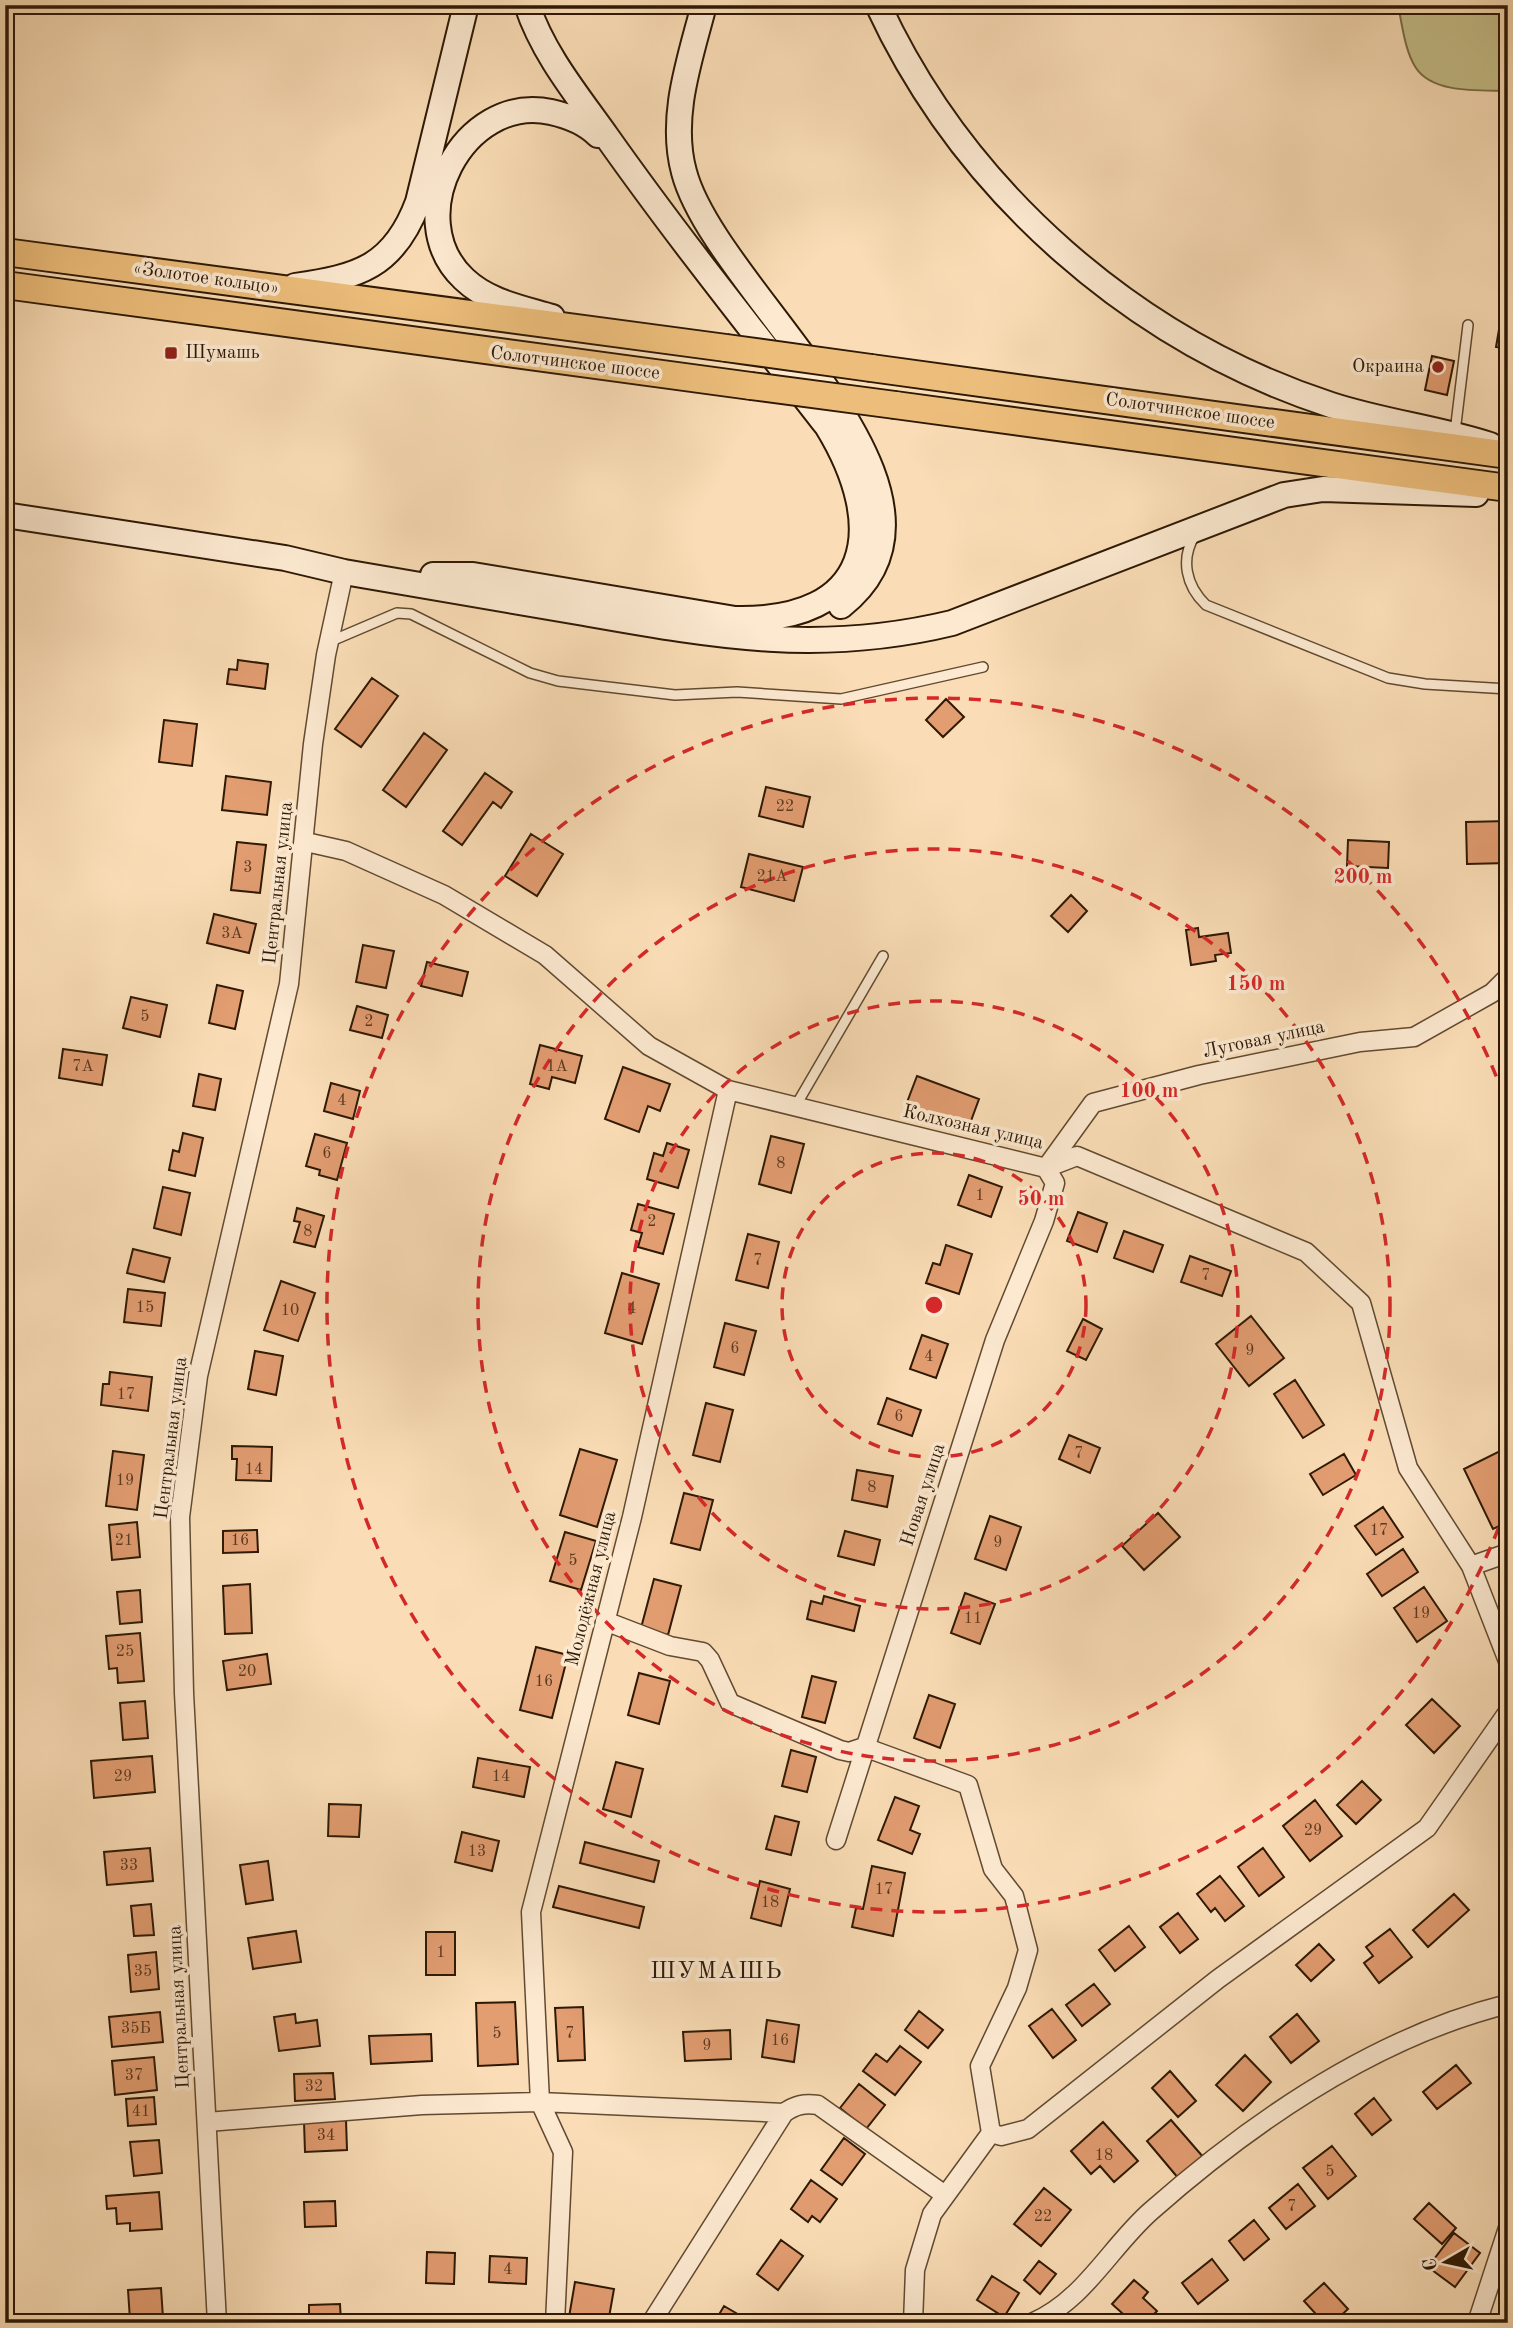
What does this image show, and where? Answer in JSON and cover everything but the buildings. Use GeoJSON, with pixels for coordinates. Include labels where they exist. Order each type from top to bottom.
{"type":"FeatureCollection","features":[{"type":"Feature","properties":{"kind":"main road"},"geometry":{"type":"LineString","coordinates":[[354,573],[474,575],[735,619],[765,619],[801,612],[818,605],[836,592],[858,560],[863,528],[858,491],[841,448],[827,426],[624,161],[563,75],[541,38],[527,5]]}},
{"type":"Feature","properties":{"kind":"main road"},"geometry":{"type":"LineString","coordinates":[[704,5],[684,82],[679,114],[679,152],[690,194],[716,243],[861,441],[878,481],[884,525],[882,543],[870,576],[844,604],[826,617],[790,631],[721,637]]}},
{"type":"Feature","properties":{"kind":"main road"},"geometry":{"type":"LineString","coordinates":[[878,5],[911,67],[947,123],[1016,204],[1085,270],[1161,325],[1236,368],[1365,415],[1455,434],[1508,450]]}},
{"type":"Feature","properties":{"kind":"main road"},"geometry":{"type":"LineString","coordinates":[[275,289],[358,274],[372,265],[411,223],[464,10]]}},
{"type":"Feature","properties":{"kind":"main road"},"geometry":{"type":"LineString","coordinates":[[593,330],[495,299],[464,280],[445,252],[439,232],[438,203],[447,172],[468,138],[481,125],[510,112],[540,109],[578,120],[624,161]]}},
{"type":"Feature","properties":{"kind":"main road","name":"«Золотое кольцо»"},"geometry":{"type":"LineString","coordinates":[[5,252],[407,305]]}},
{"type":"Feature","properties":{"kind":"main road","name":"«Золотое кольцо»"},"geometry":{"type":"LineString","coordinates":[[5,285],[400,341]]}},
{"type":"Feature","properties":{"kind":"main road"},"geometry":{"type":"LineString","coordinates":[[5,290],[44,290]]}},
{"type":"Feature","properties":{"kind":"main road","name":"Солотчинское шоссе"},"geometry":{"type":"LineString","coordinates":[[407,305],[1508,456]]}},
{"type":"Feature","properties":{"kind":"main road","name":"Солотчинское шоссе"},"geometry":{"type":"LineString","coordinates":[[400,341],[1508,488]]}},
{"type":"Feature","properties":{"kind":"main road"},"geometry":{"type":"LineString","coordinates":[[5,515],[246,552],[721,637],[814,642],[864,639],[928,629],[1003,606],[1284,495],[1323,489],[1508,495]]}},
{"type":"Feature","properties":{"kind":"street","name":"Центральная улица"},"geometry":{"type":"LineString","coordinates":[[217,2323],[184,1693],[180,1517],[198,1376],[289,985],[306,842],[313,744],[329,642],[354,573]]}},
{"type":"Feature","properties":{"kind":"street","name":"Колхозная улица"},"geometry":{"type":"LineString","coordinates":[[306,842],[346,851],[444,895],[545,956],[649,1046],[728,1090],[1046,1168],[1077,1156],[1306,1252],[1361,1303],[1408,1468],[1471,1566],[1508,1661]]}},
{"type":"Feature","properties":{"kind":"street","name":"Луговая улица"},"geometry":{"type":"LineString","coordinates":[[1046,1168],[1093,1103],[1199,1076],[1360,1042],[1414,1037],[1492,993],[1508,977]]}},
{"type":"Feature","properties":{"kind":"street","name":"Молодёжная улица"},"geometry":{"type":"LineString","coordinates":[[540,2102],[531,1912],[632,1517],[728,1090]]}},
{"type":"Feature","properties":{"kind":"street","name":"Новая улица"},"geometry":{"type":"LineString","coordinates":[[836,1840],[995,1340],[1044,1221],[1055,1184],[1046,1168]]}},
{"type":"Feature","properties":{"kind":"street"},"geometry":{"type":"LineString","coordinates":[[1471,1566],[1508,1553]]}},
{"type":"Feature","properties":{"kind":"street"},"geometry":{"type":"LineString","coordinates":[[605,1621],[670,1646],[703,1652],[714,1667],[726,1699],[747,1712],[840,1750],[849,1752],[864,1747],[968,1785],[993,1870],[1014,1896],[1028,1950],[1017,1988],[980,2066],[991,2133],[932,2214],[915,2270],[913,2323]]}},
{"type":"Feature","properties":{"kind":"street"},"geometry":{"type":"LineString","coordinates":[[991,2133],[1001,2136],[1028,2129],[1218,1979],[1427,1828],[1508,1712]]}},
{"type":"Feature","properties":{"kind":"street"},"geometry":{"type":"LineString","coordinates":[[1032,2323],[1063,2305],[1149,2212],[1259,2127],[1320,2086],[1413,2035],[1450,2020],[1508,2004]]}},
{"type":"Feature","properties":{"kind":"street"},"geometry":{"type":"LineString","coordinates":[[207,2122],[422,2105],[540,2102],[783,2113],[799,2105],[818,2105],[945,2195]]}},
{"type":"Feature","properties":{"kind":"street"},"geometry":{"type":"LineString","coordinates":[[540,2102],[563,2152],[555,2323]]}},
{"type":"Feature","properties":{"kind":"street"},"geometry":{"type":"LineString","coordinates":[[651,2323],[783,2113]]}},
{"type":"Feature","properties":{"kind":"street"},"geometry":{"type":"LineString","coordinates":[[1477,2323],[1508,2228]]}},
{"type":"Feature","properties":{"kind":"lane"},"geometry":{"type":"LineString","coordinates":[[1455,434],[1468,325]]}},
{"type":"Feature","properties":{"kind":"lane"},"geometry":{"type":"LineString","coordinates":[[1198,529],[1188,546],[1187,570],[1190,585],[1206,605],[1388,678],[1425,684],[1508,689]]}},
{"type":"Feature","properties":{"kind":"lane"},"geometry":{"type":"LineString","coordinates":[[329,642],[397,613],[411,614],[530,673],[558,681],[675,695],[737,692],[841,699],[983,667]]}},
{"type":"Feature","properties":{"kind":"lane"},"geometry":{"type":"LineString","coordinates":[[795,1107],[883,956]]}},
{"type":"Feature","properties":{"kind":"shaded area"},"geometry":{"type":"Polygon","coordinates":[[[1398,5],[1508,5],[1508,91],[1458,89],[1424,76],[1416,68],[1409,54],[1398,5]]]}},
{"type":"Feature","properties":{"kind":"place","name":"Шумашь"},"geometry":{"type":"Point","coordinates":[171,353]}},
{"type":"Feature","properties":{"kind":"place","name":"Окраина"},"geometry":{"type":"Point","coordinates":[1438,367]}},
{"type":"Feature","properties":{"kind":"district","name":"ШУМАШЬ"},"geometry":{"type":"Point","coordinates":[717,1971]}}]}
